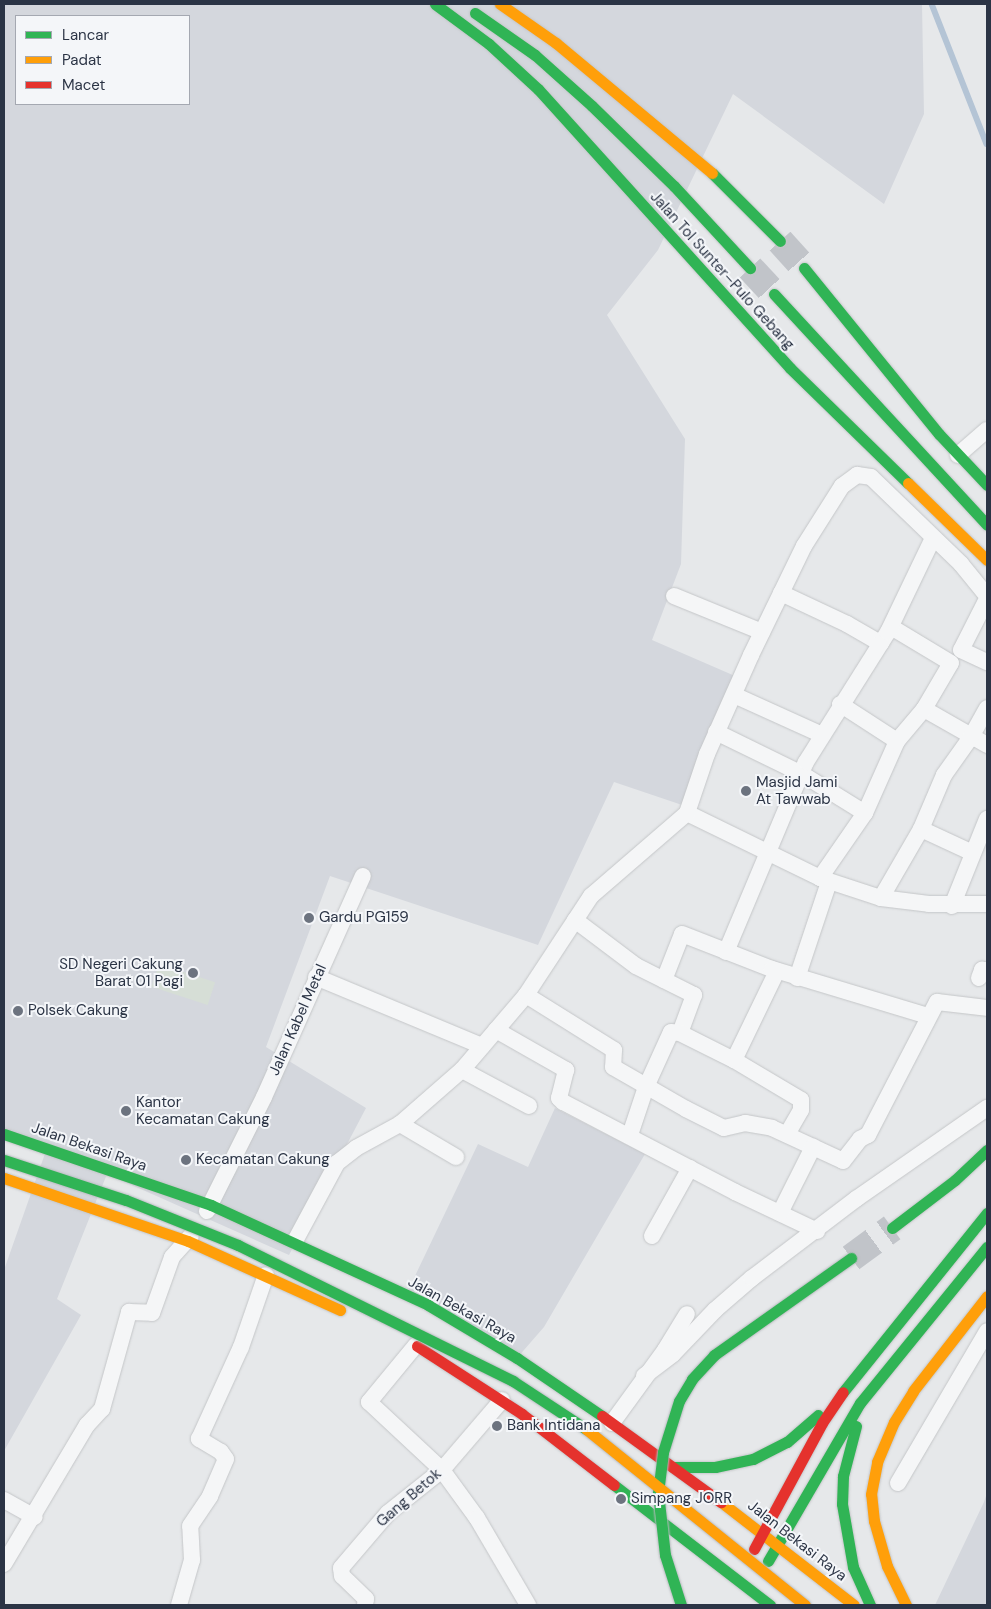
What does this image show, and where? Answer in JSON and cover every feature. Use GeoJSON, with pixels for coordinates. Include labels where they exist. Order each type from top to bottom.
{"type":"FeatureCollection","features":[{"type":"Feature","properties":{"kind":"highway","name":"Jalan Tol Sunter–Pulo Gebang"},"geometry":{"type":"LineString","coordinates":[[435,4],[489,44],[538,89],[790,368],[987,560]]}},
{"type":"Feature","properties":{"kind":"highway"},"geometry":{"type":"LineString","coordinates":[[500,4],[556,43],[712,172],[780,241]]}},
{"type":"Feature","properties":{"kind":"highway"},"geometry":{"type":"LineString","coordinates":[[463,6],[511,37],[586,101],[674,186],[750,268]]}},
{"type":"Feature","properties":{"kind":"highway"},"geometry":{"type":"LineString","coordinates":[[804,268],[958,455],[987,485]]}},
{"type":"Feature","properties":{"kind":"highway"},"geometry":{"type":"LineString","coordinates":[[774,294],[987,525]]}},
{"type":"Feature","properties":{"kind":"highway","name":"Jalan Bekasi Raya"},"geometry":{"type":"LineString","coordinates":[[4,1134],[212,1205],[296,1242],[466,1326],[612,1423],[762,1532],[854,1605]]}},
{"type":"Feature","properties":{"kind":"highway"},"geometry":{"type":"LineString","coordinates":[[892,1228],[955,1180],[987,1150]]}},
{"type":"Feature","properties":{"kind":"highway"},"geometry":{"type":"LineString","coordinates":[[4,1160],[126,1200],[230,1242],[334,1290],[513,1381],[599,1438],[805,1605]]}},
{"type":"Feature","properties":{"kind":"highway"},"geometry":{"type":"LineString","coordinates":[[4,1178],[188,1241],[416,1345],[502,1400],[645,1506],[770,1605]]}},
{"type":"Feature","properties":{"kind":"highway"},"geometry":{"type":"LineString","coordinates":[[645,1506],[673,1468],[733,1464],[770,1453],[801,1432],[850,1381],[987,1213]]}},
{"type":"Feature","properties":{"kind":"highway"},"geometry":{"type":"LineString","coordinates":[[744,1584],[764,1567],[778,1546],[835,1441],[880,1377],[987,1247]]}},
{"type":"Feature","properties":{"kind":"highway"},"geometry":{"type":"LineString","coordinates":[[681,1605],[665,1555],[658,1493],[663,1452],[680,1401],[692,1379],[714,1355],[851,1258]]}},
{"type":"Feature","properties":{"kind":"highway"},"geometry":{"type":"LineString","coordinates":[[906,1605],[887,1566],[874,1521],[871,1494],[877,1462],[894,1422],[909,1396],[987,1296]]}},
{"type":"Feature","properties":{"kind":"highway"},"geometry":{"type":"LineString","coordinates":[[870,1605],[853,1567],[846,1534],[843,1476],[850,1443],[880,1377]]}},
{"type":"Feature","properties":{"kind":"highway"},"geometry":{"type":"LineString","coordinates":[[744,1584],[752,1554],[762,1532],[822,1423],[850,1381]]}},
{"type":"Feature","properties":{"kind":"street"},"geometry":{"type":"LineString","coordinates":[[958,455],[987,430]]}},
{"type":"Feature","properties":{"kind":"street"},"geometry":{"type":"LineString","coordinates":[[296,1242],[337,1163],[356,1148],[400,1124],[462,1070],[526,995],[591,896],[687,813],[716,732],[804,546],[842,486],[856,474],[871,476],[961,564],[987,597],[961,650],[987,662]]}},
{"type":"Feature","properties":{"kind":"street"},"geometry":{"type":"LineString","coordinates":[[726,952],[802,774],[840,704],[891,628],[933,538]]}},
{"type":"Feature","properties":{"kind":"street"},"geometry":{"type":"LineString","coordinates":[[781,593],[847,624],[881,644]]}},
{"type":"Feature","properties":{"kind":"street"},"geometry":{"type":"LineString","coordinates":[[674,596],[762,632]]}},
{"type":"Feature","properties":{"kind":"street"},"geometry":{"type":"LineString","coordinates":[[797,978],[824,880],[865,813],[898,741],[924,708],[951,663],[891,628]]}},
{"type":"Feature","properties":{"kind":"street"},"geometry":{"type":"LineString","coordinates":[[734,695],[822,735]]}},
{"type":"Feature","properties":{"kind":"street"},"geometry":{"type":"LineString","coordinates":[[840,704],[898,741]]}},
{"type":"Feature","properties":{"kind":"street"},"geometry":{"type":"LineString","coordinates":[[924,708],[987,745]]}},
{"type":"Feature","properties":{"kind":"street"},"geometry":{"type":"LineString","coordinates":[[881,898],[921,829],[944,775],[971,737],[987,708]]}},
{"type":"Feature","properties":{"kind":"street"},"geometry":{"type":"LineString","coordinates":[[716,732],[802,774],[865,813]]}},
{"type":"Feature","properties":{"kind":"street"},"geometry":{"type":"LineString","coordinates":[[687,813],[767,854],[824,880],[881,898],[952,906],[987,904]]}},
{"type":"Feature","properties":{"kind":"street"},"geometry":{"type":"LineString","coordinates":[[952,906],[987,819]]}},
{"type":"Feature","properties":{"kind":"street"},"geometry":{"type":"LineString","coordinates":[[921,829],[973,853]]}},
{"type":"Feature","properties":{"kind":"street","name":"Jalan Kabel Metal"},"geometry":{"type":"LineString","coordinates":[[35,1517],[87,1424],[102,1409],[115,1368],[128,1312],[152,1313],[172,1257],[188,1241],[212,1205],[363,876]]}},
{"type":"Feature","properties":{"kind":"street"},"geometry":{"type":"LineString","coordinates":[[575,920],[636,966],[695,998],[680,1033]]}},
{"type":"Feature","properties":{"kind":"street"},"geometry":{"type":"LineString","coordinates":[[664,980],[682,934],[797,978],[928,1016]]}},
{"type":"Feature","properties":{"kind":"street"},"geometry":{"type":"LineString","coordinates":[[734,1060],[777,971]]}},
{"type":"Feature","properties":{"kind":"street"},"geometry":{"type":"LineString","coordinates":[[316,977],[482,1046]]}},
{"type":"Feature","properties":{"kind":"street"},"geometry":{"type":"LineString","coordinates":[[526,995],[610,1046],[614,1050],[613,1067],[646,1087],[724,1128],[745,1123],[787,1134],[839,1161],[847,1160],[860,1139],[868,1135],[928,1016],[939,1001],[987,1008]]}},
{"type":"Feature","properties":{"kind":"street"},"geometry":{"type":"LineString","coordinates":[[496,1030],[566,1070],[560,1101],[817,1231]]}},
{"type":"Feature","properties":{"kind":"street"},"geometry":{"type":"LineString","coordinates":[[630,1135],[646,1087],[671,1032],[680,1033],[734,1060],[801,1100],[801,1110],[787,1134]]}},
{"type":"Feature","properties":{"kind":"street"},"geometry":{"type":"LineString","coordinates":[[462,1070],[529,1106]]}},
{"type":"Feature","properties":{"kind":"street"},"geometry":{"type":"LineString","coordinates":[[644,1376],[673,1354],[715,1310],[752,1278],[817,1231],[856,1198],[987,1108]]}},
{"type":"Feature","properties":{"kind":"street"},"geometry":{"type":"LineString","coordinates":[[400,1124],[456,1157]]}},
{"type":"Feature","properties":{"kind":"street"},"geometry":{"type":"LineString","coordinates":[[780,1213],[813,1148]]}},
{"type":"Feature","properties":{"kind":"street"},"geometry":{"type":"LineString","coordinates":[[652,1236],[690,1168]]}},
{"type":"Feature","properties":{"kind":"street"},"geometry":{"type":"LineString","coordinates":[[179,1605],[192,1560],[190,1526],[210,1496],[226,1459],[199,1439],[241,1347],[266,1275]]}},
{"type":"Feature","properties":{"kind":"street"},"geometry":{"type":"LineString","coordinates":[[612,1423],[644,1376],[668,1346],[687,1314]]}},
{"type":"Feature","properties":{"kind":"street"},"geometry":{"type":"LineString","coordinates":[[898,1483],[987,1331]]}},
{"type":"Feature","properties":{"kind":"street"},"geometry":{"type":"LineString","coordinates":[[416,1345],[369,1402],[442,1470],[477,1518],[528,1605]]}},
{"type":"Feature","properties":{"kind":"street","name":"Gang Betok"},"geometry":{"type":"LineString","coordinates":[[364,1600],[342,1576],[341,1568],[388,1513],[442,1470],[502,1400]]}},
{"type":"Feature","properties":{"kind":"street"},"geometry":{"type":"LineString","coordinates":[[4,1500],[35,1517],[4,1563]]}},
{"type":"Feature","properties":{"kind":"shaded area"},"geometry":{"type":"Polygon","coordinates":[[[4,4],[922,4],[924,114],[884,204],[733,94],[658,250],[607,315],[685,439],[681,564],[652,640],[735,676],[691,808],[614,782],[538,945],[330,876],[266,1047],[366,1108],[289,1255],[107,1174],[57,1299],[81,1315],[4,1451],[4,1270],[48,1145],[4,1130],[4,4]]]}},
{"type":"Feature","properties":{"kind":"shaded area"},"geometry":{"type":"Polygon","coordinates":[[[159,964],[215,982],[208,1005],[152,987],[159,964]]]}},
{"type":"Feature","properties":{"kind":"shaded area"},"geometry":{"type":"Polygon","coordinates":[[[555,1108],[645,1154],[544,1327],[517,1358],[404,1299],[478,1144],[528,1167],[555,1108]]]}},
{"type":"Feature","properties":{"kind":"shaded area"},"geometry":{"type":"Polygon","coordinates":[[[987,1493],[987,1605],[935,1605],[984,1502],[987,1493]]]}},
{"type":"Feature","properties":{"kind":"waterway"},"geometry":{"type":"LineString","coordinates":[[932,4],[987,144]]}},
{"type":"Feature","properties":{"kind":"tunnel"},"geometry":{"type":"LineString","coordinates":[[780,241],[804,268]]}},
{"type":"Feature","properties":{"kind":"tunnel"},"geometry":{"type":"LineString","coordinates":[[750,268],[774,294]]}},
{"type":"Feature","properties":{"kind":"tunnel"},"geometry":{"type":"LineString","coordinates":[[851,1258],[892,1228]]}},
{"type":"Feature","properties":{"kind":"traffic: fast"},"geometry":{"type":"LineString","coordinates":[[435,4],[489,44],[538,89],[790,368],[908,483]]}},
{"type":"Feature","properties":{"kind":"traffic: fast"},"geometry":{"type":"LineString","coordinates":[[475,13],[535,55],[592,106],[674,186],[750,268]]}},
{"type":"Feature","properties":{"kind":"traffic: fast"},"geometry":{"type":"LineString","coordinates":[[712,173],[780,241]]}},
{"type":"Feature","properties":{"kind":"traffic: fast"},"geometry":{"type":"LineString","coordinates":[[804,268],[939,434],[987,485]]}},
{"type":"Feature","properties":{"kind":"traffic: fast"},"geometry":{"type":"LineString","coordinates":[[774,294],[987,525]]}},
{"type":"Feature","properties":{"kind":"traffic: fast"},"geometry":{"type":"LineString","coordinates":[[4,1134],[211,1205],[428,1305],[517,1358],[602,1416]]}},
{"type":"Feature","properties":{"kind":"traffic: fast"},"geometry":{"type":"LineString","coordinates":[[892,1228],[955,1180],[987,1150]]}},
{"type":"Feature","properties":{"kind":"traffic: fast"},"geometry":{"type":"LineString","coordinates":[[4,1160],[126,1200],[238,1245],[513,1381],[586,1429]]}},
{"type":"Feature","properties":{"kind":"traffic: fast"},"geometry":{"type":"LineString","coordinates":[[843,1392],[987,1213]]}},
{"type":"Feature","properties":{"kind":"traffic: fast"},"geometry":{"type":"LineString","coordinates":[[768,1561],[860,1403],[987,1247]]}},
{"type":"Feature","properties":{"kind":"traffic: fast"},"geometry":{"type":"LineString","coordinates":[[681,1605],[665,1555],[658,1493],[663,1452],[679,1401],[692,1379],[714,1355],[851,1258]]}},
{"type":"Feature","properties":{"kind":"traffic: fast"},"geometry":{"type":"LineString","coordinates":[[673,1467],[715,1467],[753,1459],[787,1442],[818,1415]]}},
{"type":"Feature","properties":{"kind":"traffic: fast"},"geometry":{"type":"LineString","coordinates":[[856,1426],[843,1476],[842,1504],[853,1567],[870,1605]]}},
{"type":"Feature","properties":{"kind":"traffic: fast"},"geometry":{"type":"LineString","coordinates":[[614,1485],[770,1605]]}},
{"type":"Feature","properties":{"kind":"traffic: slow"},"geometry":{"type":"LineString","coordinates":[[500,4],[556,43],[712,173]]}},
{"type":"Feature","properties":{"kind":"traffic: slow"},"geometry":{"type":"LineString","coordinates":[[908,483],[987,560]]}},
{"type":"Feature","properties":{"kind":"traffic: slow"},"geometry":{"type":"LineString","coordinates":[[4,1178],[188,1241],[340,1310]]}},
{"type":"Feature","properties":{"kind":"traffic: slow"},"geometry":{"type":"LineString","coordinates":[[906,1605],[887,1566],[874,1521],[871,1494],[877,1462],[894,1422],[913,1391],[987,1296]]}},
{"type":"Feature","properties":{"kind":"traffic: slow"},"geometry":{"type":"LineString","coordinates":[[586,1429],[805,1605]]}},
{"type":"Feature","properties":{"kind":"traffic: slow"},"geometry":{"type":"LineString","coordinates":[[721,1502],[854,1605]]}},
{"type":"Feature","properties":{"kind":"traffic: jam"},"geometry":{"type":"LineString","coordinates":[[417,1346],[522,1414],[614,1485]]}},
{"type":"Feature","properties":{"kind":"traffic: jam"},"geometry":{"type":"LineString","coordinates":[[754,1549],[822,1423],[843,1392]]}},
{"type":"Feature","properties":{"kind":"traffic: jam"},"geometry":{"type":"LineString","coordinates":[[602,1416],[721,1502]]}},
{"type":"Feature","properties":{"kind":"place","name":"Masjid Jami At Tawwab"},"geometry":{"type":"Point","coordinates":[746,791]}},
{"type":"Feature","properties":{"kind":"place","name":"Gardu PG159"},"geometry":{"type":"Point","coordinates":[309,918]}},
{"type":"Feature","properties":{"kind":"place","name":"SD Negeri Cakung Barat 01 Pagi"},"geometry":{"type":"Point","coordinates":[193,973]}},
{"type":"Feature","properties":{"kind":"place","name":"Polsek Cakung"},"geometry":{"type":"Point","coordinates":[18,1011]}},
{"type":"Feature","properties":{"kind":"place","name":"Kantor Kecamatan Cakung"},"geometry":{"type":"Point","coordinates":[126,1111]}},
{"type":"Feature","properties":{"kind":"place","name":"Kecamatan Cakung"},"geometry":{"type":"Point","coordinates":[186,1160]}},
{"type":"Feature","properties":{"kind":"place","name":"Bank Intidana"},"geometry":{"type":"Point","coordinates":[497,1426]}},
{"type":"Feature","properties":{"kind":"place","name":"Simpang JORR"},"geometry":{"type":"Point","coordinates":[621,1499]}}]}
